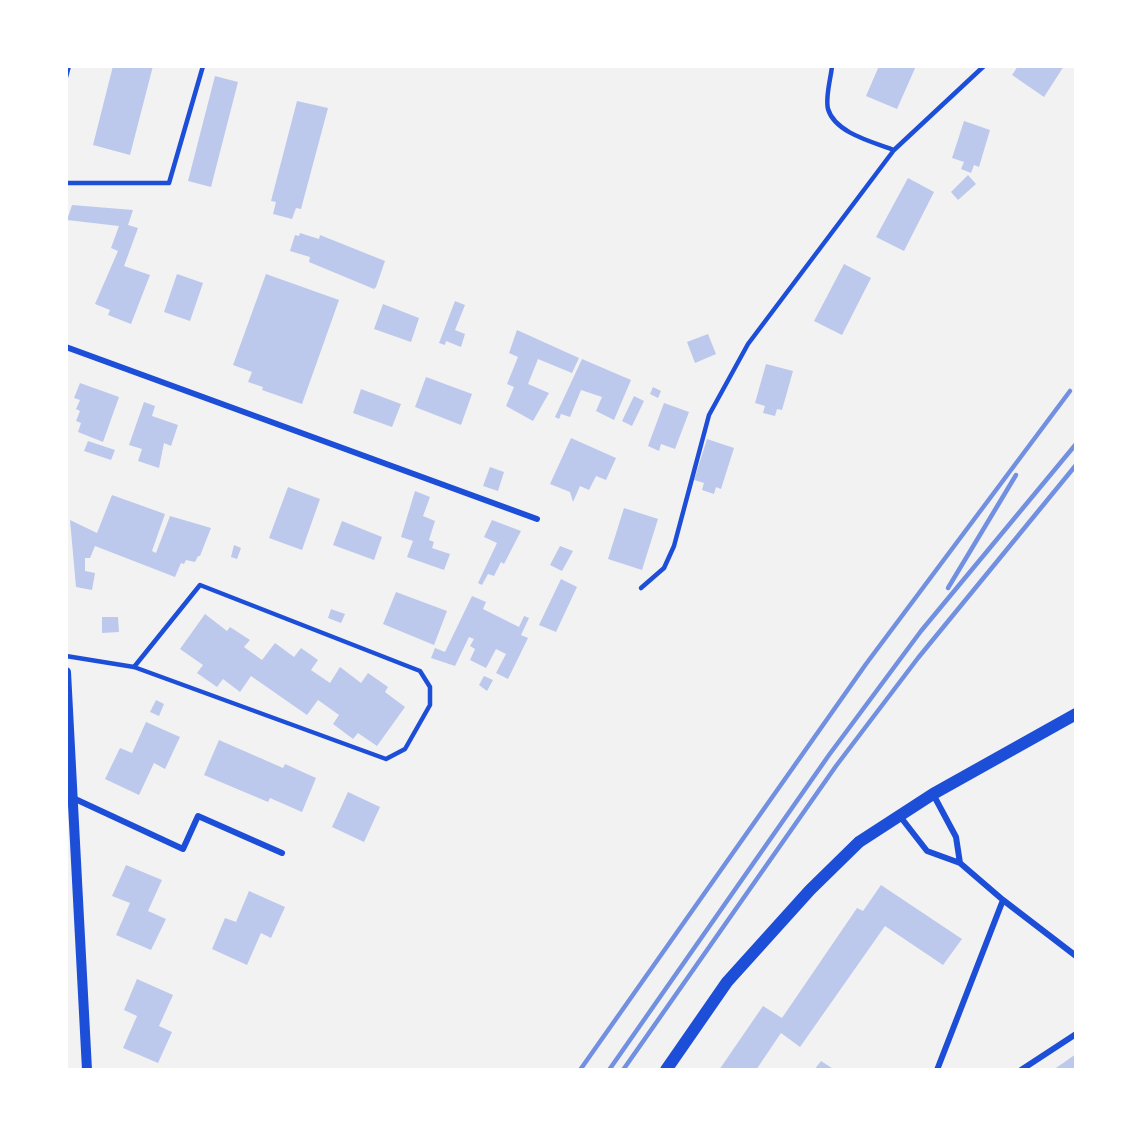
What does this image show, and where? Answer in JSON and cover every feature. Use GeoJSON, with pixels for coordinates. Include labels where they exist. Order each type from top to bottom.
{"type":"FeatureCollection","features":[{"type":"Feature","properties":{"kind":"main road"},"geometry":{"type":"LineString","coordinates":[[666,1070],[727,982],[800,901],[860,842],[933,794],[1076,714]]}},
{"type":"Feature","properties":{"kind":"street"},"geometry":{"type":"LineString","coordinates":[[66,347],[537,519]]}},
{"type":"Feature","properties":{"kind":"street"},"geometry":{"type":"LineString","coordinates":[[66,672],[73,798],[70,818],[87,1070]]}},
{"type":"Feature","properties":{"kind":"street"},"geometry":{"type":"LineString","coordinates":[[933,794],[956,837],[960,863]]}},
{"type":"Feature","properties":{"kind":"street"},"geometry":{"type":"LineString","coordinates":[[73,798],[183,849],[198,816],[282,853]]}},
{"type":"Feature","properties":{"kind":"street"},"geometry":{"type":"LineString","coordinates":[[899,815],[927,851],[960,863],[1003,900],[1076,956]]}},
{"type":"Feature","properties":{"kind":"street"},"geometry":{"type":"LineString","coordinates":[[937,1070],[1003,900]]}},
{"type":"Feature","properties":{"kind":"street"},"geometry":{"type":"LineString","coordinates":[[1020,1070],[1076,1034]]}},
{"type":"Feature","properties":{"kind":"lane"},"geometry":{"type":"LineString","coordinates":[[66,77],[69,66]]}},
{"type":"Feature","properties":{"kind":"lane"},"geometry":{"type":"LineString","coordinates":[[66,183],[169,183],[203,66]]}},
{"type":"Feature","properties":{"kind":"lane"},"geometry":{"type":"LineString","coordinates":[[832,66],[828,108],[835,122],[858,136],[894,150]]}},
{"type":"Feature","properties":{"kind":"lane"},"geometry":{"type":"LineString","coordinates":[[641,588],[664,568],[674,546],[710,415],[748,344],[894,150],[984,66]]}},
{"type":"Feature","properties":{"kind":"lane"},"geometry":{"type":"LineString","coordinates":[[66,656],[134,667],[386,759],[405,749],[430,705],[430,687],[420,671],[200,585],[134,667]]}},
{"type":"Feature","properties":{"kind":"building"},"geometry":{"type":"Polygon","coordinates":[[[113,66],[153,66],[130,155],[93,145],[113,66]]]}},
{"type":"Feature","properties":{"kind":"building"},"geometry":{"type":"Polygon","coordinates":[[[879,66],[916,66],[897,109],[866,96],[879,66]]]}},
{"type":"Feature","properties":{"kind":"building"},"geometry":{"type":"Polygon","coordinates":[[[1018,66],[1064,66],[1044,97],[1012,75],[1018,66]]]}},
{"type":"Feature","properties":{"kind":"building"},"geometry":{"type":"Polygon","coordinates":[[[215,76],[238,82],[211,187],[188,181],[215,76]]]}},
{"type":"Feature","properties":{"kind":"building"},"geometry":{"type":"Polygon","coordinates":[[[297,101],[328,108],[301,209],[296,208],[292,219],[273,214],[276,202],[271,201],[297,101]]]}},
{"type":"Feature","properties":{"kind":"building"},"geometry":{"type":"Polygon","coordinates":[[[964,121],[990,130],[979,167],[974,165],[971,173],[961,169],[964,162],[952,158],[964,121]]]}},
{"type":"Feature","properties":{"kind":"building"},"geometry":{"type":"Polygon","coordinates":[[[968,175],[976,184],[958,200],[951,192],[968,175]]]}},
{"type":"Feature","properties":{"kind":"building"},"geometry":{"type":"Polygon","coordinates":[[[908,178],[934,192],[904,251],[876,237],[908,178]]]}},
{"type":"Feature","properties":{"kind":"building"},"geometry":{"type":"Polygon","coordinates":[[[72,205],[133,210],[128,225],[138,228],[124,266],[150,275],[131,324],[108,315],[110,310],[95,304],[118,251],[111,248],[119,226],[67,220],[72,205]]]}},
{"type":"Feature","properties":{"kind":"building"},"geometry":{"type":"Polygon","coordinates":[[[300,233],[319,239],[320,235],[385,261],[376,287],[374,289],[309,262],[310,257],[290,251],[295,235],[299,236],[300,233]]]}},
{"type":"Feature","properties":{"kind":"building"},"geometry":{"type":"Polygon","coordinates":[[[844,264],[871,278],[842,335],[814,321],[844,264]]]}},
{"type":"Feature","properties":{"kind":"building"},"geometry":{"type":"Polygon","coordinates":[[[177,274],[203,283],[190,321],[164,312],[177,274]]]}},
{"type":"Feature","properties":{"kind":"building"},"geometry":{"type":"Polygon","coordinates":[[[266,274],[339,300],[302,404],[262,390],[263,387],[248,382],[252,372],[233,365],[266,274]]]}},
{"type":"Feature","properties":{"kind":"building"},"geometry":{"type":"Polygon","coordinates":[[[455,301],[465,305],[455,330],[465,334],[461,347],[446,341],[445,345],[439,343],[455,301]]]}},
{"type":"Feature","properties":{"kind":"building"},"geometry":{"type":"Polygon","coordinates":[[[383,304],[419,318],[411,342],[374,329],[383,304]]]}},
{"type":"Feature","properties":{"kind":"building"},"geometry":{"type":"Polygon","coordinates":[[[517,330],[579,358],[572,373],[538,359],[528,384],[549,393],[533,421],[506,406],[514,387],[507,384],[518,357],[509,353],[517,330]]]}},
{"type":"Feature","properties":{"kind":"building"},"geometry":{"type":"Polygon","coordinates":[[[708,334],[716,354],[695,363],[687,342],[708,334]]]}},
{"type":"Feature","properties":{"kind":"building"},"geometry":{"type":"Polygon","coordinates":[[[582,359],[631,380],[614,420],[596,411],[602,397],[581,390],[570,417],[561,414],[559,419],[555,417],[582,359]]]}},
{"type":"Feature","properties":{"kind":"building"},"geometry":{"type":"Polygon","coordinates":[[[766,364],[793,371],[782,410],[777,409],[775,416],[763,413],[765,406],[755,403],[766,364]]]}},
{"type":"Feature","properties":{"kind":"building"},"geometry":{"type":"Polygon","coordinates":[[[426,377],[472,394],[461,425],[415,407],[426,377]]]}},
{"type":"Feature","properties":{"kind":"building"},"geometry":{"type":"Polygon","coordinates":[[[80,383],[119,397],[103,442],[78,432],[81,423],[76,421],[80,411],[76,409],[80,400],[74,398],[80,383]]]}},
{"type":"Feature","properties":{"kind":"building"},"geometry":{"type":"Polygon","coordinates":[[[653,387],[661,391],[658,398],[650,394],[653,387]]]}},
{"type":"Feature","properties":{"kind":"building"},"geometry":{"type":"Polygon","coordinates":[[[361,389],[401,404],[392,427],[353,413],[361,389]]]}},
{"type":"Feature","properties":{"kind":"building"},"geometry":{"type":"Polygon","coordinates":[[[634,396],[644,401],[632,426],[622,421],[634,396]]]}},
{"type":"Feature","properties":{"kind":"building"},"geometry":{"type":"Polygon","coordinates":[[[144,402],[155,406],[152,416],[178,425],[171,446],[164,443],[159,468],[138,461],[142,449],[129,445],[144,402]]]}},
{"type":"Feature","properties":{"kind":"building"},"geometry":{"type":"Polygon","coordinates":[[[664,403],[689,412],[675,449],[661,444],[659,451],[648,446],[664,403]]]}},
{"type":"Feature","properties":{"kind":"building"},"geometry":{"type":"Polygon","coordinates":[[[571,438],[616,458],[606,480],[596,476],[589,490],[580,486],[573,502],[570,492],[550,484],[571,438]]]}},
{"type":"Feature","properties":{"kind":"building"},"geometry":{"type":"Polygon","coordinates":[[[707,439],[734,448],[721,489],[716,487],[714,494],[702,490],[704,483],[694,480],[707,439]]]}},
{"type":"Feature","properties":{"kind":"building"},"geometry":{"type":"Polygon","coordinates":[[[88,441],[115,450],[111,460],[84,451],[88,441]]]}},
{"type":"Feature","properties":{"kind":"building"},"geometry":{"type":"Polygon","coordinates":[[[490,467],[504,472],[498,491],[483,486],[490,467]]]}},
{"type":"Feature","properties":{"kind":"building"},"geometry":{"type":"Polygon","coordinates":[[[288,487],[320,499],[302,550],[269,538],[288,487]]]}},
{"type":"Feature","properties":{"kind":"building"},"geometry":{"type":"Polygon","coordinates":[[[415,491],[430,497],[423,516],[435,521],[429,540],[434,542],[432,548],[450,554],[444,570],[407,557],[413,541],[401,537],[415,491]]]}},
{"type":"Feature","properties":{"kind":"building"},"geometry":{"type":"Polygon","coordinates":[[[112,495],[165,514],[152,551],[156,553],[170,516],[211,528],[200,556],[195,562],[186,560],[184,564],[181,563],[175,577],[95,546],[90,558],[85,558],[85,571],[95,573],[92,590],[76,587],[70,520],[97,533],[112,495]]]}},
{"type":"Feature","properties":{"kind":"building"},"geometry":{"type":"Polygon","coordinates":[[[624,508],[658,519],[642,570],[608,559],[624,508]]]}},
{"type":"Feature","properties":{"kind":"building"},"geometry":{"type":"Polygon","coordinates":[[[492,520],[521,531],[504,564],[501,562],[494,576],[488,574],[482,585],[478,583],[497,543],[484,537],[492,520]]]}},
{"type":"Feature","properties":{"kind":"building"},"geometry":{"type":"Polygon","coordinates":[[[342,521],[382,537],[374,560],[333,545],[342,521]]]}},
{"type":"Feature","properties":{"kind":"building"},"geometry":{"type":"Polygon","coordinates":[[[234,545],[241,548],[237,559],[231,557],[234,545]]]}},
{"type":"Feature","properties":{"kind":"building"},"geometry":{"type":"Polygon","coordinates":[[[560,546],[573,551],[562,571],[550,565],[560,546]]]}},
{"type":"Feature","properties":{"kind":"building"},"geometry":{"type":"Polygon","coordinates":[[[561,579],[577,587],[556,632],[539,625],[561,579]]]}},
{"type":"Feature","properties":{"kind":"building"},"geometry":{"type":"Polygon","coordinates":[[[396,592],[447,611],[434,645],[383,624],[396,592]]]}},
{"type":"Feature","properties":{"kind":"building"},"geometry":{"type":"Polygon","coordinates":[[[472,596],[486,602],[483,609],[519,627],[524,616],[529,618],[521,635],[528,638],[508,679],[496,673],[506,654],[496,649],[486,668],[470,660],[475,649],[470,646],[474,639],[469,637],[455,666],[431,658],[435,648],[445,652],[472,596]]]}},
{"type":"Feature","properties":{"kind":"building"},"geometry":{"type":"Polygon","coordinates":[[[331,609],[345,614],[341,623],[328,618],[331,609]]]}},
{"type":"Feature","properties":{"kind":"building"},"geometry":{"type":"Polygon","coordinates":[[[205,614],[227,631],[230,627],[250,640],[244,647],[262,660],[275,643],[294,657],[301,648],[318,660],[311,670],[330,683],[340,667],[361,683],[368,673],[388,687],[385,692],[405,707],[377,746],[358,733],[353,739],[333,724],[339,715],[318,700],[307,715],[251,676],[240,692],[223,679],[217,687],[197,673],[203,665],[180,649],[205,614]]]}},
{"type":"Feature","properties":{"kind":"building"},"geometry":{"type":"Polygon","coordinates":[[[102,617],[118,617],[119,632],[102,633],[102,617]]]}},
{"type":"Feature","properties":{"kind":"building"},"geometry":{"type":"Polygon","coordinates":[[[484,676],[493,680],[487,691],[479,685],[484,676]]]}},
{"type":"Feature","properties":{"kind":"building"},"geometry":{"type":"Polygon","coordinates":[[[156,700],[164,704],[159,716],[150,712],[156,700]]]}},
{"type":"Feature","properties":{"kind":"building"},"geometry":{"type":"Polygon","coordinates":[[[146,722],[180,737],[165,769],[154,763],[139,795],[105,779],[120,748],[132,753],[146,722]]]}},
{"type":"Feature","properties":{"kind":"building"},"geometry":{"type":"Polygon","coordinates":[[[219,740],[283,768],[285,764],[316,778],[302,812],[270,798],[268,802],[204,775],[219,740]]]}},
{"type":"Feature","properties":{"kind":"building"},"geometry":{"type":"Polygon","coordinates":[[[348,792],[380,807],[364,842],[332,827],[348,792]]]}},
{"type":"Feature","properties":{"kind":"building"},"geometry":{"type":"Polygon","coordinates":[[[126,865],[162,880],[148,911],[166,919],[151,950],[116,935],[130,903],[112,896],[126,865]]]}},
{"type":"Feature","properties":{"kind":"building"},"geometry":{"type":"Polygon","coordinates":[[[881,885],[962,939],[943,965],[885,926],[800,1047],[781,1033],[756,1070],[719,1070],[763,1006],[782,1018],[857,908],[863,911],[881,885]]]}},
{"type":"Feature","properties":{"kind":"building"},"geometry":{"type":"Polygon","coordinates":[[[249,891],[285,907],[271,938],[261,933],[247,965],[212,949],[225,918],[236,922],[249,891]]]}},
{"type":"Feature","properties":{"kind":"building"},"geometry":{"type":"Polygon","coordinates":[[[137,979],[173,995],[159,1026],[172,1032],[158,1063],[123,1048],[137,1016],[124,1010],[137,979]]]}},
{"type":"Feature","properties":{"kind":"building"},"geometry":{"type":"Polygon","coordinates":[[[1076,1054],[1076,1070],[1053,1070],[1076,1054]]]}},
{"type":"Feature","properties":{"kind":"building"},"geometry":{"type":"Polygon","coordinates":[[[821,1061],[835,1070],[814,1070],[821,1061]]]}},
{"type":"Feature","properties":{"kind":"railway"},"geometry":{"type":"LineString","coordinates":[[580,1070],[866,664],[1070,391]]}},
{"type":"Feature","properties":{"kind":"railway"},"geometry":{"type":"LineString","coordinates":[[609,1070],[829,755],[921,631],[1076,444]]}},
{"type":"Feature","properties":{"kind":"railway"},"geometry":{"type":"LineString","coordinates":[[623,1070],[836,766],[918,658],[1076,465]]}},
{"type":"Feature","properties":{"kind":"railway"},"geometry":{"type":"LineString","coordinates":[[948,588],[1016,475]]}}]}
